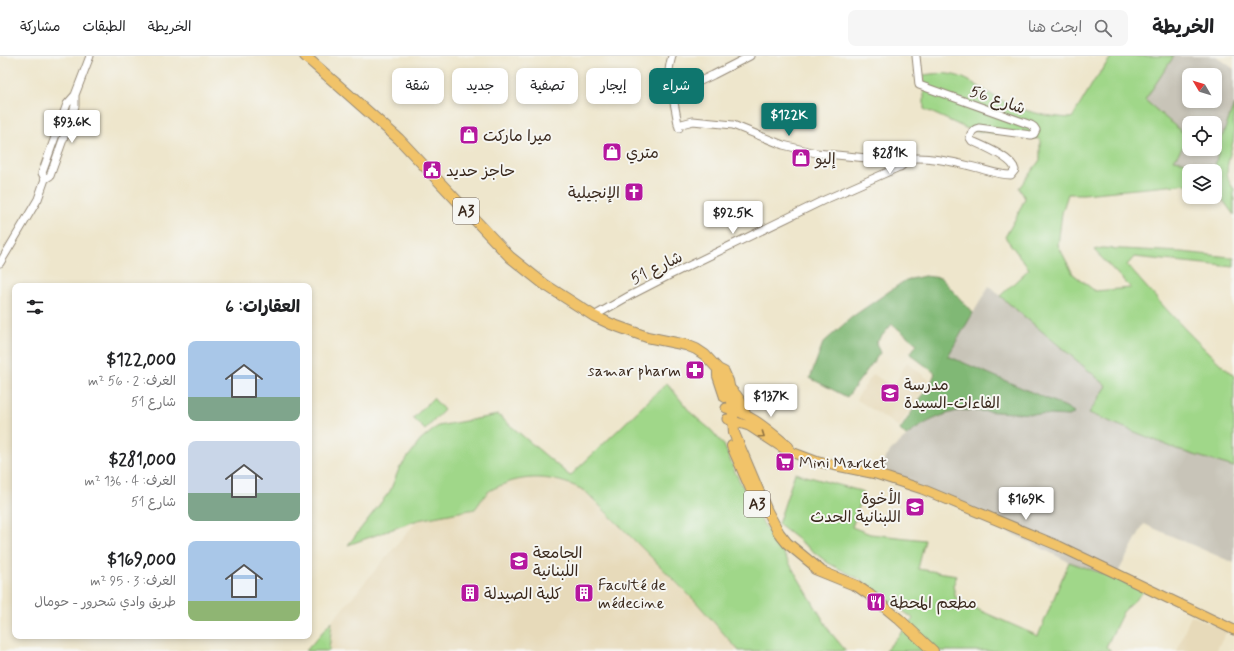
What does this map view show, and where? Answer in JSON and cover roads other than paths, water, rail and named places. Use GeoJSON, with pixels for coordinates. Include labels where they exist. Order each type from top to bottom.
{"type":"FeatureCollection","features":[{"type":"Feature","properties":{"kind":"highway","name":"A3"},"geometry":{"type":"LineString","coordinates":[[305,56],[399,139],[510,257],[544,284],[594,316],[647,337],[686,345],[705,355],[724,372],[730,389],[730,414]]}},
{"type":"Feature","properties":{"kind":"highway","name":"A3"},"geometry":{"type":"LineString","coordinates":[[718,368],[718,376],[737,443],[754,478],[773,524],[787,543],[820,570],[857,586],[870,595],[899,619],[933,651]]}},
{"type":"Feature","properties":{"kind":"highway"},"geometry":{"type":"LineString","coordinates":[[730,389],[735,392],[741,402],[745,414]]}},
{"type":"Feature","properties":{"kind":"main road"},"geometry":{"type":"LineString","coordinates":[[730,414],[745,414],[757,420],[801,456]]}},
{"type":"Feature","properties":{"kind":"main road"},"geometry":{"type":"LineString","coordinates":[[730,414],[786,450],[818,462],[876,474],[922,489],[1059,546],[1234,630]]}},
{"type":"Feature","properties":{"kind":"street"},"geometry":{"type":"LineString","coordinates":[[0,263],[38,199],[45,180],[42,173],[44,167],[67,104],[75,95],[90,56]]}},
{"type":"Feature","properties":{"kind":"street"},"geometry":{"type":"LineString","coordinates":[[670,68],[672,56]]}},
{"type":"Feature","properties":{"kind":"street"},"geometry":{"type":"LineString","coordinates":[[704,80],[750,56]]}},
{"type":"Feature","properties":{"kind":"street","name":"شارع 56"},"geometry":{"type":"LineString","coordinates":[[897,163],[923,158],[949,161],[991,172],[1011,175],[1016,170],[1013,164],[995,152],[972,141],[970,138],[972,132],[975,128],[979,128],[1031,135],[1034,134],[1036,130],[1031,125],[918,85],[916,56]]}},
{"type":"Feature","properties":{"kind":"street"},"geometry":{"type":"LineString","coordinates":[[674,104],[682,125],[703,123],[733,125],[782,145],[811,152],[877,159],[897,163]]}},
{"type":"Feature","properties":{"kind":"street","name":"شارع 51"},"geometry":{"type":"LineString","coordinates":[[594,316],[670,275],[822,201],[882,174],[897,163]]}},
{"type":"Feature","properties":{"kind":"place","name":"ميرا ماركت"},"geometry":{"type":"Point","coordinates":[469,135]}},
{"type":"Feature","properties":{"kind":"place","name":"متري"},"geometry":{"type":"Point","coordinates":[612,152]}},
{"type":"Feature","properties":{"kind":"place","name":"إليو"},"geometry":{"type":"Point","coordinates":[801,158]}},
{"type":"Feature","properties":{"kind":"place","name":"حاجز حديد"},"geometry":{"type":"Point","coordinates":[432,170]}},
{"type":"Feature","properties":{"kind":"place","name":"الإنجيلية"},"geometry":{"type":"Point","coordinates":[634,192]}},
{"type":"Feature","properties":{"kind":"place","name":"samar pharm"},"geometry":{"type":"Point","coordinates":[695,370]}},
{"type":"Feature","properties":{"kind":"place","name":"مدرسة الفاءات-السيدة"},"geometry":{"type":"Point","coordinates":[890,393]}},
{"type":"Feature","properties":{"kind":"place","name":"Mini Market"},"geometry":{"type":"Point","coordinates":[785,462]}},
{"type":"Feature","properties":{"kind":"place","name":"الأخوة اللبنانية الحدث"},"geometry":{"type":"Point","coordinates":[915,507]}},
{"type":"Feature","properties":{"kind":"place","name":"الجامعة اللبنانية"},"geometry":{"type":"Point","coordinates":[519,561]}},
{"type":"Feature","properties":{"kind":"place","name":"كلية الصيدلة"},"geometry":{"type":"Point","coordinates":[470,593]}},
{"type":"Feature","properties":{"kind":"place","name":"Faculté de médecine"},"geometry":{"type":"Point","coordinates":[584,593]}},
{"type":"Feature","properties":{"kind":"place","name":"مطعم المحطة"},"geometry":{"type":"Point","coordinates":[876,602]}}]}
